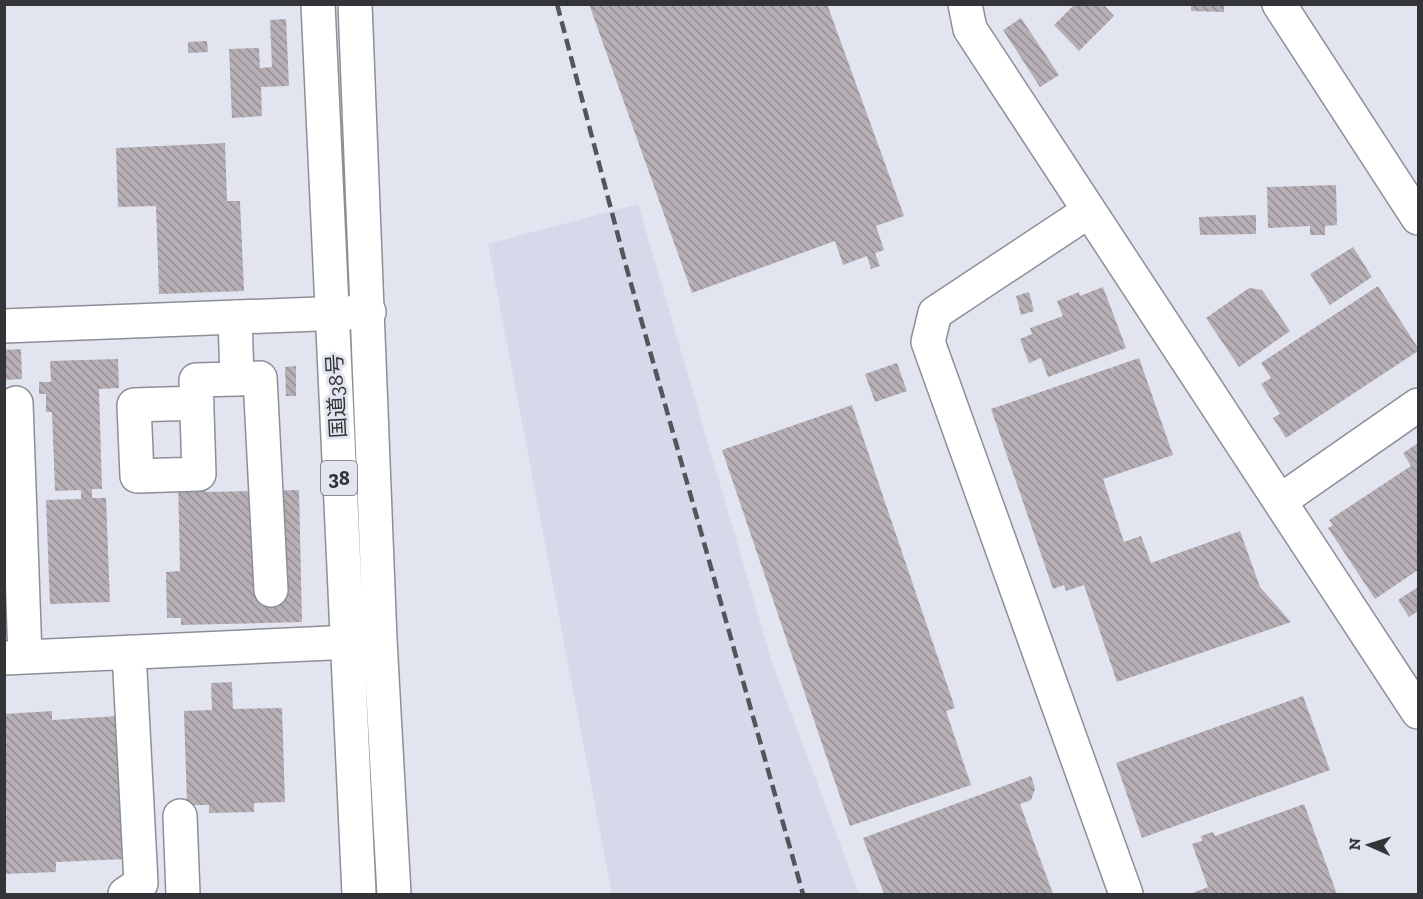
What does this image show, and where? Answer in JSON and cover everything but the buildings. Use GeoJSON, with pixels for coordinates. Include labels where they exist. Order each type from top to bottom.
{"type":"FeatureCollection","features":[{"type":"Feature","properties":{"kind":"main road","name":"国道38号"},"geometry":{"type":"LineString","coordinates":[[318,4],[359,894]]}},
{"type":"Feature","properties":{"kind":"main road","name":"国道38号"},"geometry":{"type":"LineString","coordinates":[[355,4],[369,312],[380,640],[394,894]]}},
{"type":"Feature","properties":{"kind":"main road"},"geometry":{"type":"LineString","coordinates":[[966,4],[970,29],[1419,712]]}},
{"type":"Feature","properties":{"kind":"main road"},"geometry":{"type":"LineString","coordinates":[[1279,4],[1419,218]]}},
{"type":"Feature","properties":{"kind":"main road"},"geometry":{"type":"LineString","coordinates":[[1089,211],[935,313],[928,342],[1126,894]]}},
{"type":"Feature","properties":{"kind":"main road"},"geometry":{"type":"LineString","coordinates":[[4,326],[369,312]]}},
{"type":"Feature","properties":{"kind":"main road"},"geometry":{"type":"LineString","coordinates":[[235,317],[237,379]]}},
{"type":"Feature","properties":{"kind":"main road"},"geometry":{"type":"LineString","coordinates":[[197,403],[196,380],[261,378],[271,590]]}},
{"type":"Feature","properties":{"kind":"main road"},"geometry":{"type":"LineString","coordinates":[[16,403],[15,657],[380,640]]}},
{"type":"Feature","properties":{"kind":"main road"},"geometry":{"type":"LineString","coordinates":[[1280,501],[1419,405]]}},
{"type":"Feature","properties":{"kind":"main road"},"geometry":{"type":"LineString","coordinates":[[125,894],[141,883],[129,652]]}},
{"type":"Feature","properties":{"kind":"main road"},"geometry":{"type":"LineString","coordinates":[[180,816],[183,894]]}},
{"type":"Feature","properties":{"kind":"shaded area"},"geometry":{"type":"Polygon","coordinates":[[[638,204],[772,662],[859,894],[612,894],[488,244],[638,204]]]}},
{"type":"Feature","properties":{"kind":"railway"},"geometry":{"type":"LineString","coordinates":[[557,4],[626,266],[803,894]]}}]}
